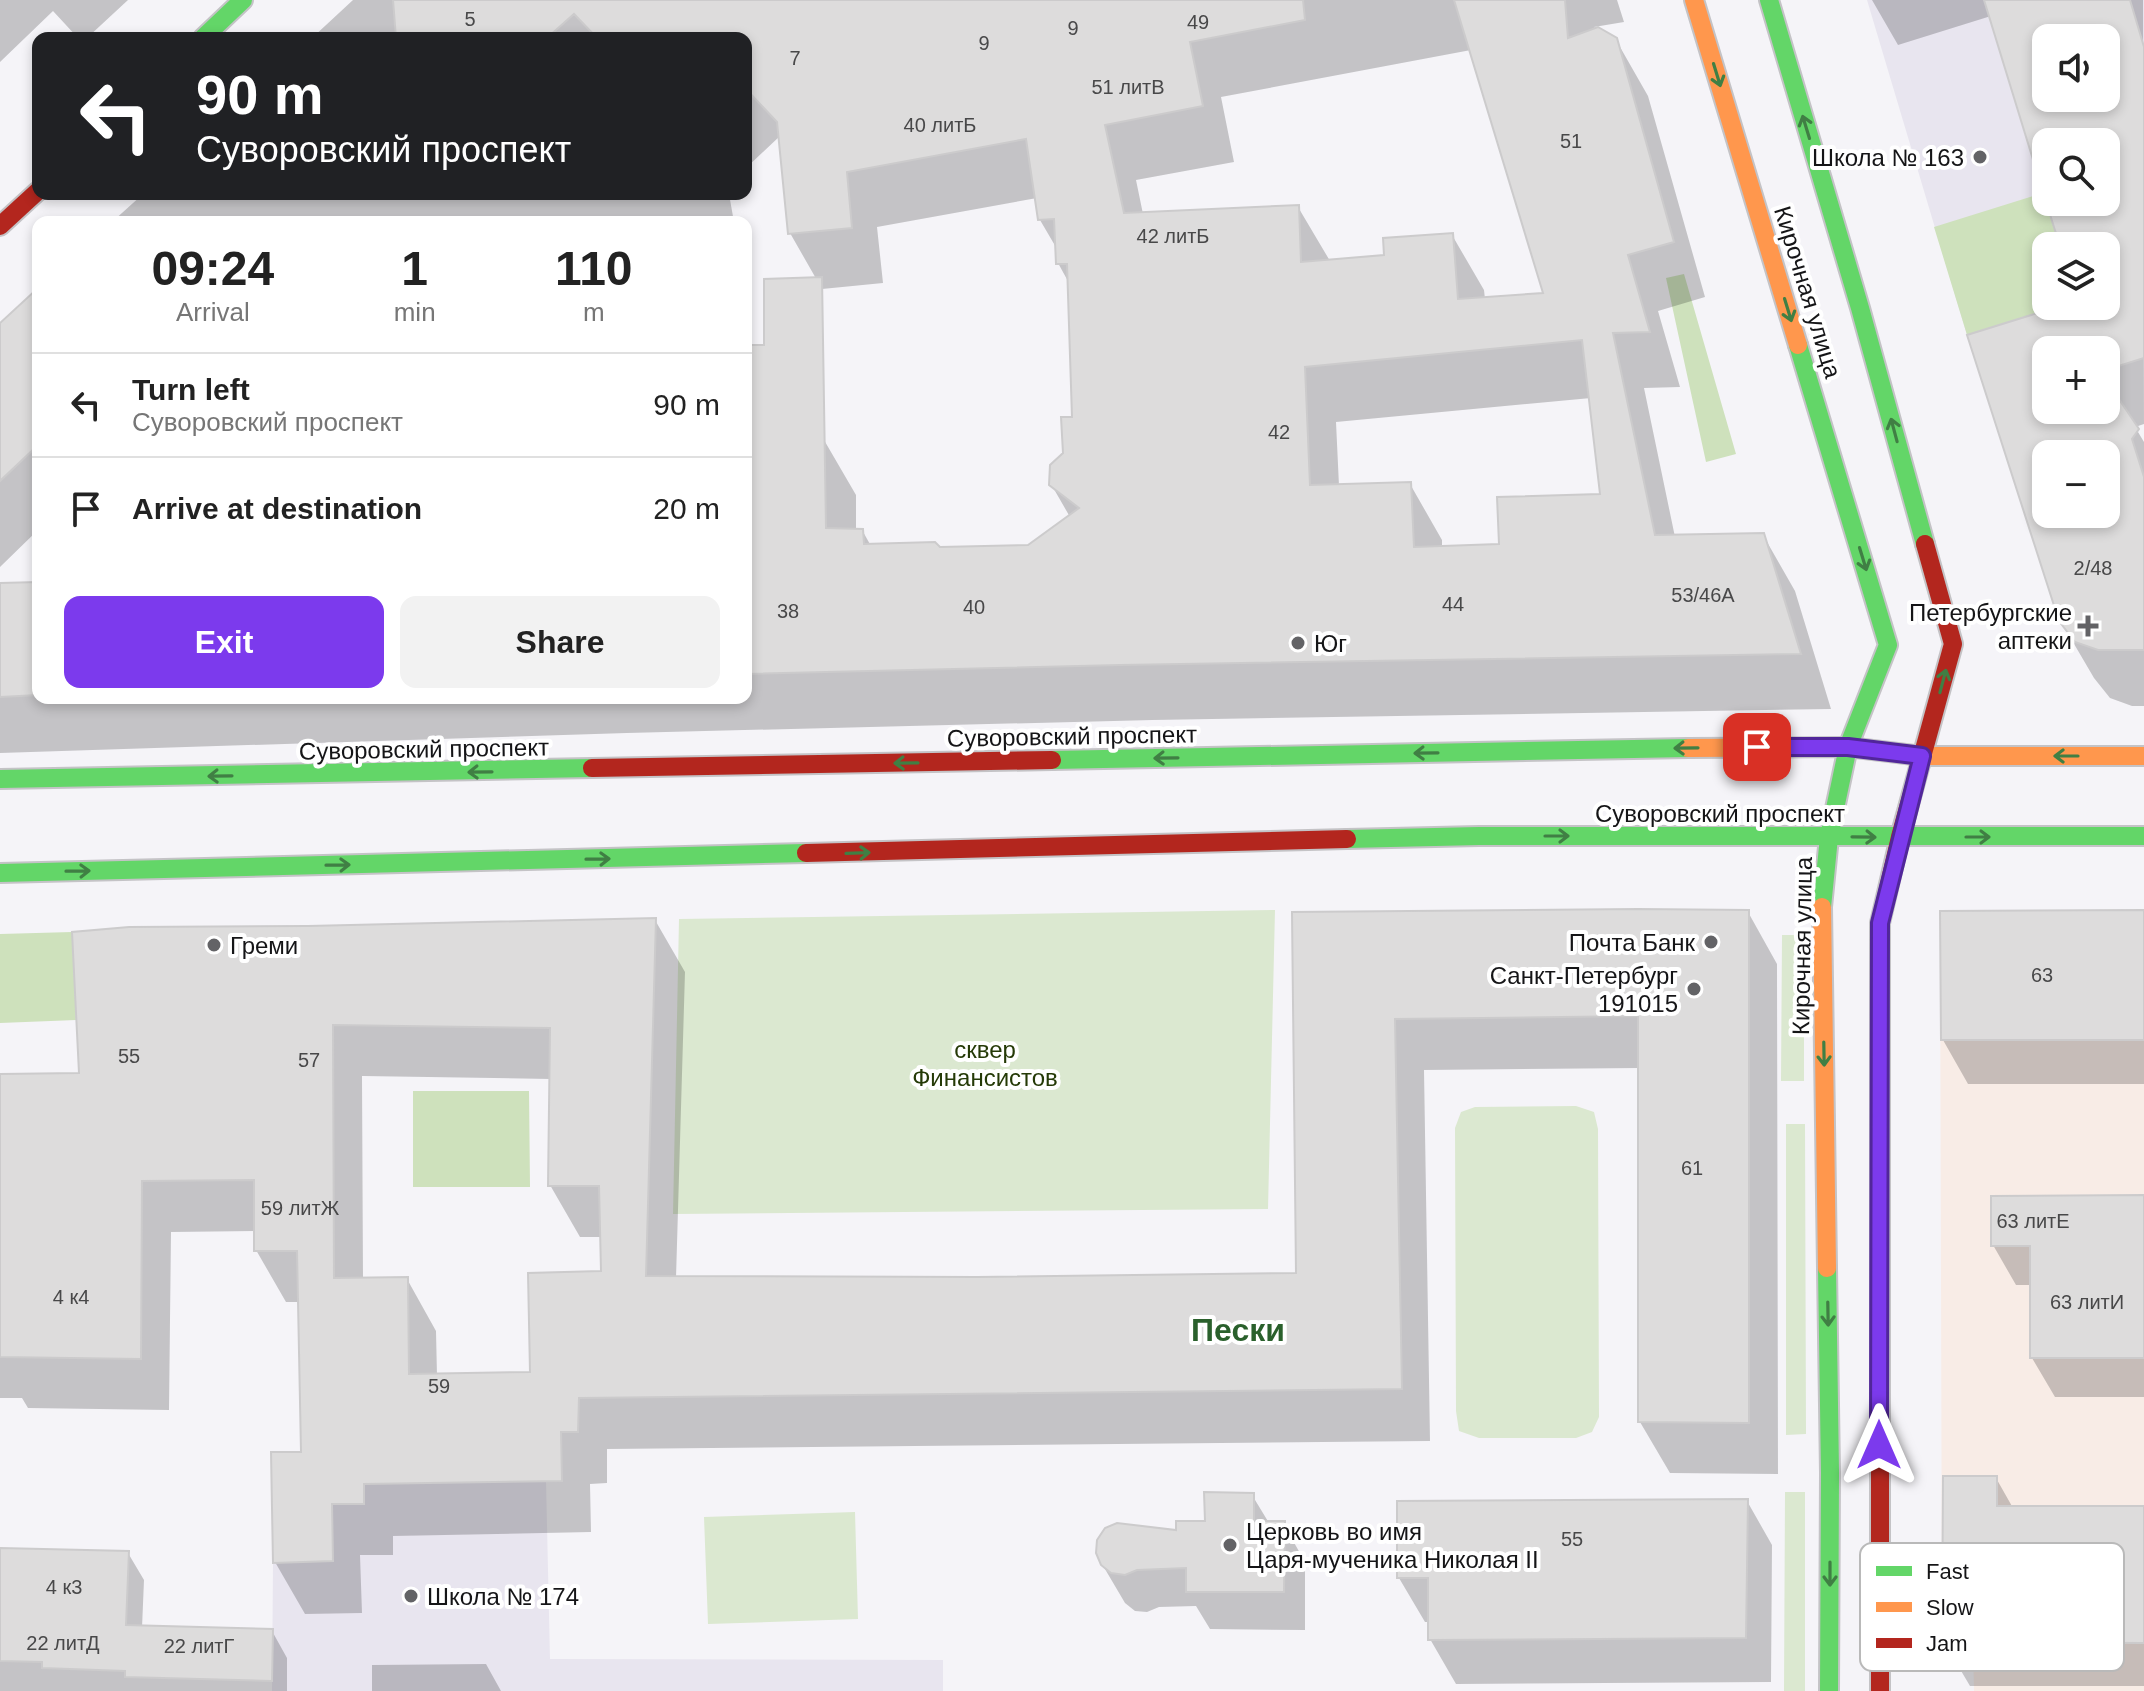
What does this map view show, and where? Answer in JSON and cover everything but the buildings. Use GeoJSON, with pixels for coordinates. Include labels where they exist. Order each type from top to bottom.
{"type":"FeatureCollection","features":[{"type":"Feature","properties":{"kind":"main road"},"geometry":{"type":"LineString","coordinates":[[209,32],[243,0]]}},
{"type":"Feature","properties":{"kind":"main road","name":"Кирочная улица"},"geometry":{"type":"LineString","coordinates":[[1694,0],[1888,645],[1848,747],[1829,837],[1821,923],[1830,1473],[1829,1691]]}},
{"type":"Feature","properties":{"kind":"main road","name":"Кирочная улица"},"geometry":{"type":"LineString","coordinates":[[1769,0],[1860,308],[1953,644],[1900,837],[1880,923],[1880,1543]]}},
{"type":"Feature","properties":{"kind":"main road"},"geometry":{"type":"LineString","coordinates":[[0,226],[32,197]]}},
{"type":"Feature","properties":{"kind":"main road","name":"Суворовский проспект"},"geometry":{"type":"LineString","coordinates":[[0,779],[1848,747],[1922,756],[2144,756]]}},
{"type":"Feature","properties":{"kind":"main road","name":"Суворовский проспект"},"geometry":{"type":"LineString","coordinates":[[0,873],[1479,836],[2144,836]]}},
{"type":"Feature","properties":{"kind":"shaded area","name":"Школа № 163"},"geometry":{"type":"Polygon","coordinates":[[[1867,0],[2144,0],[2144,137],[2120,140],[2120,128],[2032,128],[2032,216],[2050,216],[2056,232],[2032,232],[2032,315],[1967,335],[1867,0]]]}},
{"type":"Feature","properties":{"kind":"shaded area"},"geometry":{"type":"Polygon","coordinates":[[[2144,910],[2144,1691],[1974,1691],[1974,1671],[2124,1671],[2124,1543],[1942,1543],[1940,911],[2144,910]]]}},
{"type":"Feature","properties":{"kind":"shaded area","name":"Школа № 174"},"geometry":{"type":"Polygon","coordinates":[[[546,1481],[550,1659],[943,1660],[943,1691],[272,1691],[273,1563],[333,1561],[332,1504],[364,1504],[364,1484],[546,1481]]]}},
{"type":"Feature","properties":{"kind":"green space"},"geometry":{"type":"Polygon","coordinates":[[[2032,196],[2032,216],[2050,216],[2056,232],[2032,232],[2032,315],[1967,335],[1934,227],[2032,196]]]}},
{"type":"Feature","properties":{"kind":"green space"},"geometry":{"type":"Polygon","coordinates":[[[1684,274],[1736,454],[1706,462],[1666,278],[1684,274]]]}},
{"type":"Feature","properties":{"kind":"green space","name":"сквер Финансистов"},"geometry":{"type":"Polygon","coordinates":[[[1275,910],[1268,1209],[673,1214],[679,919],[1275,910]]]}},
{"type":"Feature","properties":{"kind":"green space"},"geometry":{"type":"Polygon","coordinates":[[[72,932],[76,1020],[0,1023],[0,934],[72,932]]]}},
{"type":"Feature","properties":{"kind":"green space"},"geometry":{"type":"Polygon","coordinates":[[[1782,935],[1804,935],[1804,1081],[1781,1081],[1782,935]]]}},
{"type":"Feature","properties":{"kind":"green space"},"geometry":{"type":"Polygon","coordinates":[[[413,1091],[529,1091],[530,1187],[413,1187],[413,1091]]]}},
{"type":"Feature","properties":{"kind":"green space"},"geometry":{"type":"Polygon","coordinates":[[[1576,1106],[1594,1112],[1598,1129],[1599,1417],[1592,1432],[1576,1438],[1479,1438],[1459,1431],[1456,1411],[1455,1128],[1461,1112],[1475,1107],[1576,1106]]]}},
{"type":"Feature","properties":{"kind":"green space"},"geometry":{"type":"Polygon","coordinates":[[[1786,1124],[1805,1124],[1806,1434],[1786,1435],[1786,1124]]]}},
{"type":"Feature","properties":{"kind":"green space"},"geometry":{"type":"Polygon","coordinates":[[[1785,1492],[1805,1492],[1805,1691],[1784,1691],[1785,1492]]]}},
{"type":"Feature","properties":{"kind":"green space"},"geometry":{"type":"Polygon","coordinates":[[[855,1512],[858,1619],[708,1624],[704,1517],[855,1512]]]}},
{"type":"Feature","properties":{"kind":"traffic: fast"},"geometry":{"type":"LineString","coordinates":[[209,32],[243,0]]}},
{"type":"Feature","properties":{"kind":"traffic: fast"},"geometry":{"type":"LineString","coordinates":[[1769,0],[1860,308],[1925,544]]}},
{"type":"Feature","properties":{"kind":"traffic: fast"},"geometry":{"type":"LineString","coordinates":[[1798,345],[1888,645],[1848,747],[1829,837],[1822,907]]}},
{"type":"Feature","properties":{"kind":"traffic: fast"},"geometry":{"type":"LineString","coordinates":[[1052,760],[1688,748]]}},
{"type":"Feature","properties":{"kind":"traffic: fast"},"geometry":{"type":"LineString","coordinates":[[0,779],[592,768]]}},
{"type":"Feature","properties":{"kind":"traffic: fast"},"geometry":{"type":"LineString","coordinates":[[1347,839],[1479,836],[2144,836]]}},
{"type":"Feature","properties":{"kind":"traffic: fast"},"geometry":{"type":"LineString","coordinates":[[0,873],[806,853]]}},
{"type":"Feature","properties":{"kind":"traffic: fast"},"geometry":{"type":"LineString","coordinates":[[1880,937],[1880,1460]]}},
{"type":"Feature","properties":{"kind":"traffic: fast"},"geometry":{"type":"LineString","coordinates":[[1827,1268],[1829,1691]]}},
{"type":"Feature","properties":{"kind":"traffic: slow"},"geometry":{"type":"LineString","coordinates":[[1694,0],[1798,345]]}},
{"type":"Feature","properties":{"kind":"traffic: slow"},"geometry":{"type":"LineString","coordinates":[[1688,748],[1848,747],[1922,756],[2144,756]]}},
{"type":"Feature","properties":{"kind":"traffic: slow"},"geometry":{"type":"LineString","coordinates":[[1822,907],[1827,1268]]}},
{"type":"Feature","properties":{"kind":"traffic: jam"},"geometry":{"type":"LineString","coordinates":[[0,226],[32,197]]}},
{"type":"Feature","properties":{"kind":"traffic: jam"},"geometry":{"type":"LineString","coordinates":[[1880,937],[1880,923],[1900,837],[1953,644],[1925,544]]}},
{"type":"Feature","properties":{"kind":"traffic: jam"},"geometry":{"type":"LineString","coordinates":[[592,768],[1052,760]]}},
{"type":"Feature","properties":{"kind":"traffic: jam"},"geometry":{"type":"LineString","coordinates":[[806,853],[1347,839]]}},
{"type":"Feature","properties":{"kind":"traffic: jam"},"geometry":{"type":"LineString","coordinates":[[1880,1460],[1880,1543]]}},
{"type":"Feature","properties":{"kind":"traffic: jam"},"geometry":{"type":"LineString","coordinates":[[1880,1671],[1880,1691]]}},
{"type":"Feature","properties":{"kind":"place","name":"Школа № 163"},"geometry":{"type":"Point","coordinates":[1980,157]}},
{"type":"Feature","properties":{"kind":"place","name":"Петербургские аптеки"},"geometry":{"type":"Point","coordinates":[2088,626]}},
{"type":"Feature","properties":{"kind":"place","name":"Юг"},"geometry":{"type":"Point","coordinates":[1298,643]}},
{"type":"Feature","properties":{"kind":"place","name":"Почта Банк"},"geometry":{"type":"Point","coordinates":[1711,942]}},
{"type":"Feature","properties":{"kind":"place","name":"Греми"},"geometry":{"type":"Point","coordinates":[214,945]}},
{"type":"Feature","properties":{"kind":"place","name":"Санкт-Петербург 191015"},"geometry":{"type":"Point","coordinates":[1694,989]}},
{"type":"Feature","properties":{"kind":"place","name":"Церковь во имя Царя-мученика Николая II"},"geometry":{"type":"Point","coordinates":[1230,1545]}},
{"type":"Feature","properties":{"kind":"place","name":"Школа № 174"},"geometry":{"type":"Point","coordinates":[411,1596]}},
{"type":"Feature","properties":{"kind":"district","name":"Пески"},"geometry":{"type":"Point","coordinates":[1238,1330]}},
{"type":"Feature","properties":{"kind":"route"},"geometry":{"type":"LineString","coordinates":[[1757,747],[1848,747],[1922,756],[1880,923],[1879,1445]]}}]}
